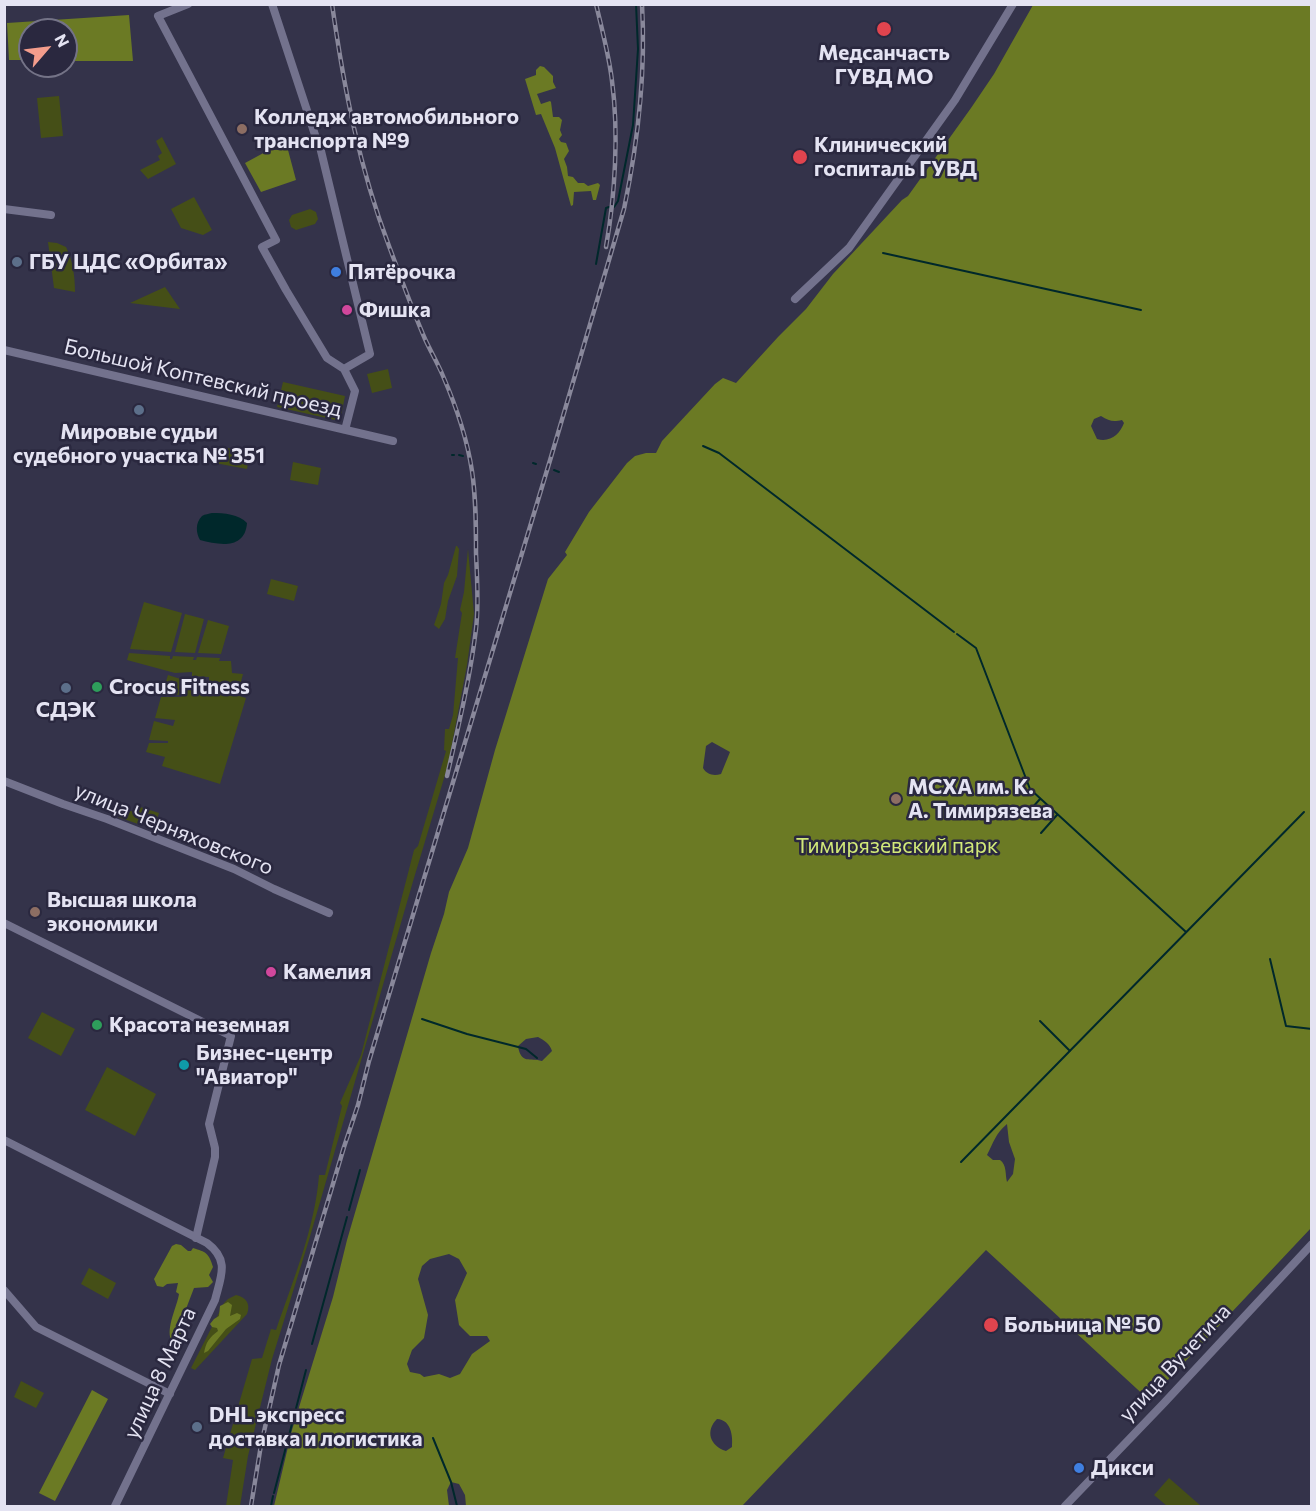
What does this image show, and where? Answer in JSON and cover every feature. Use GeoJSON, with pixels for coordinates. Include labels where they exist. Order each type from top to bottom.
{"type":"FeatureCollection","features":[{"type":"Feature","properties":{"kind":"street"},"geometry":{"type":"LineString","coordinates":[[188,4],[158,16],[276,240],[262,247],[327,358],[344,369],[356,391],[345,430]]}},
{"type":"Feature","properties":{"kind":"street"},"geometry":{"type":"LineString","coordinates":[[272,4],[320,149],[370,354],[344,369]]}},
{"type":"Feature","properties":{"kind":"street"},"geometry":{"type":"LineString","coordinates":[[795,298],[849,248],[955,100],[1013,4]]}},
{"type":"Feature","properties":{"kind":"street"},"geometry":{"type":"LineString","coordinates":[[4,209],[51,215]]}},
{"type":"Feature","properties":{"kind":"street","name":"Большой Коптевский проезд"},"geometry":{"type":"LineString","coordinates":[[4,350],[393,441]]}},
{"type":"Feature","properties":{"kind":"street","name":"улица Черняховского"},"geometry":{"type":"LineString","coordinates":[[4,781],[234,869],[329,913]]}},
{"type":"Feature","properties":{"kind":"street"},"geometry":{"type":"LineString","coordinates":[[4,923],[231,1036],[209,1124],[215,1158],[196,1238],[4,1140]]}},
{"type":"Feature","properties":{"kind":"street","name":"улица 8 Марта"},"geometry":{"type":"LineString","coordinates":[[115,1506],[214,1300],[222,1261],[217,1252],[207,1243],[196,1238]]}},
{"type":"Feature","properties":{"kind":"street","name":"улица Вучетича"},"geometry":{"type":"LineString","coordinates":[[1065,1506],[1311,1244]]}},
{"type":"Feature","properties":{"kind":"street"},"geometry":{"type":"LineString","coordinates":[[4,1290],[36,1327],[170,1394]]}},
{"type":"Feature","properties":{"kind":"green space","name":"Тимирязевский парк"},"geometry":{"type":"Polygon","coordinates":[[[1033,5],[1311,5],[1311,1228],[1149,1400],[986,1250],[742,1506],[466,1506],[465,1495],[459,1484],[451,1482],[447,1490],[449,1506],[274,1506],[292,1430],[333,1297],[347,1240],[449,892],[468,848],[495,750],[548,579],[567,555],[565,552],[589,512],[627,463],[635,456],[656,453],[662,441],[715,384],[723,378],[736,383],[806,309],[833,274],[908,196],[994,74],[1033,5]],[[1101,416],[1094,419],[1091,426],[1097,439],[1102,440],[1114,437],[1124,423],[1122,420],[1111,421],[1101,416]],[[712,742],[706,746],[703,768],[711,774],[721,774],[730,752],[712,742]],[[538,1037],[526,1039],[518,1046],[521,1056],[527,1059],[542,1061],[552,1051],[550,1046],[538,1037]],[[1007,1124],[1000,1131],[987,1155],[993,1160],[1002,1162],[1007,1182],[1013,1174],[1015,1159],[1009,1142],[1007,1124]],[[449,1254],[430,1259],[422,1266],[418,1279],[428,1315],[424,1338],[412,1350],[407,1364],[410,1372],[424,1377],[439,1374],[450,1378],[460,1374],[472,1354],[490,1341],[487,1336],[470,1336],[459,1325],[455,1300],[467,1273],[459,1259],[449,1254]],[[717,1419],[711,1428],[711,1438],[716,1446],[726,1451],[732,1447],[731,1433],[725,1422],[717,1419]]]}},
{"type":"Feature","properties":{"kind":"green space"},"geometry":{"type":"Polygon","coordinates":[[[129,15],[133,61],[78,61],[78,18],[129,15]]]}},
{"type":"Feature","properties":{"kind":"green space"},"geometry":{"type":"Polygon","coordinates":[[[18,22],[18,60],[9,60],[7,23],[18,22]]]}},
{"type":"Feature","properties":{"kind":"green space"},"geometry":{"type":"Polygon","coordinates":[[[540,66],[553,76],[556,88],[537,94],[541,104],[551,102],[553,117],[559,117],[562,120],[560,130],[562,135],[559,139],[566,143],[569,151],[564,159],[568,176],[588,186],[598,183],[600,185],[596,200],[593,200],[591,191],[574,192],[571,206],[555,148],[541,114],[536,115],[525,79],[536,75],[536,70],[540,66]]]}},
{"type":"Feature","properties":{"kind":"green space"},"geometry":{"type":"Polygon","coordinates":[[[59,96],[63,136],[41,138],[37,98],[59,96]]]}},
{"type":"Feature","properties":{"kind":"green space"},"geometry":{"type":"Polygon","coordinates":[[[162,137],[176,164],[148,179],[140,170],[160,160],[158,156],[162,153],[156,141],[162,137]]]}},
{"type":"Feature","properties":{"kind":"green space"},"geometry":{"type":"Polygon","coordinates":[[[269,150],[288,150],[296,180],[261,192],[245,163],[269,150]]]}},
{"type":"Feature","properties":{"kind":"green space"},"geometry":{"type":"Polygon","coordinates":[[[194,197],[212,230],[203,235],[181,228],[171,209],[194,197]]]}},
{"type":"Feature","properties":{"kind":"green space"},"geometry":{"type":"Polygon","coordinates":[[[310,209],[316,212],[318,219],[315,224],[296,230],[291,227],[289,220],[292,215],[310,209]]]}},
{"type":"Feature","properties":{"kind":"green space"},"geometry":{"type":"Polygon","coordinates":[[[48,242],[66,247],[73,269],[75,292],[54,288],[48,242]]]}},
{"type":"Feature","properties":{"kind":"green space"},"geometry":{"type":"Polygon","coordinates":[[[165,287],[180,309],[130,303],[165,287]]]}},
{"type":"Feature","properties":{"kind":"green space"},"geometry":{"type":"Polygon","coordinates":[[[388,369],[392,388],[372,393],[367,374],[388,369]]]}},
{"type":"Feature","properties":{"kind":"green space"},"geometry":{"type":"Polygon","coordinates":[[[283,382],[345,396],[340,421],[277,407],[283,382]]]}},
{"type":"Feature","properties":{"kind":"green space"},"geometry":{"type":"Polygon","coordinates":[[[219,446],[250,453],[247,469],[215,463],[219,446]]]}},
{"type":"Feature","properties":{"kind":"green space"},"geometry":{"type":"Polygon","coordinates":[[[293,462],[321,468],[318,485],[290,480],[293,462]]]}},
{"type":"Feature","properties":{"kind":"green space"},"geometry":{"type":"Polygon","coordinates":[[[456,546],[459,549],[457,576],[448,601],[445,619],[439,629],[434,625],[456,546]]]}},
{"type":"Feature","properties":{"kind":"green space"},"geometry":{"type":"Polygon","coordinates":[[[468,549],[474,614],[448,765],[272,1359],[248,1456],[240,1506],[226,1506],[233,1460],[223,1458],[252,1359],[262,1358],[271,1329],[276,1330],[302,1254],[313,1215],[319,1175],[325,1175],[342,1106],[340,1103],[361,1055],[414,850],[418,846],[446,751],[444,750],[445,729],[449,729],[453,715],[458,658],[455,658],[468,549]]]}},
{"type":"Feature","properties":{"kind":"green space"},"geometry":{"type":"Polygon","coordinates":[[[271,579],[298,586],[294,601],[267,594],[271,579]]]}},
{"type":"Feature","properties":{"kind":"green space"},"geometry":{"type":"Polygon","coordinates":[[[144,602],[182,613],[171,652],[130,649],[144,602]]]}},
{"type":"Feature","properties":{"kind":"green space"},"geometry":{"type":"Polygon","coordinates":[[[185,614],[204,619],[195,653],[175,652],[185,614]]]}},
{"type":"Feature","properties":{"kind":"green space"},"geometry":{"type":"Polygon","coordinates":[[[208,620],[229,626],[221,654],[198,653],[208,620]]]}},
{"type":"Feature","properties":{"kind":"green space"},"geometry":{"type":"Polygon","coordinates":[[[129,653],[170,656],[170,659],[173,656],[194,657],[193,660],[197,657],[220,658],[219,661],[231,661],[232,673],[243,674],[239,689],[230,687],[230,683],[209,681],[209,677],[192,676],[192,672],[175,673],[127,660],[129,653]]]}},
{"type":"Feature","properties":{"kind":"green space"},"geometry":{"type":"Polygon","coordinates":[[[168,675],[187,681],[188,686],[189,684],[211,688],[210,690],[215,689],[246,698],[220,784],[162,766],[165,757],[146,752],[149,743],[168,743],[168,741],[149,740],[154,721],[173,726],[175,720],[155,718],[161,697],[181,697],[182,695],[162,694],[168,675]]]}},
{"type":"Feature","properties":{"kind":"green space"},"geometry":{"type":"Polygon","coordinates":[[[137,806],[159,813],[153,830],[150,829],[152,821],[143,818],[141,825],[118,817],[121,809],[135,812],[137,806]]]}},
{"type":"Feature","properties":{"kind":"green space"},"geometry":{"type":"Polygon","coordinates":[[[42,1012],[75,1029],[61,1056],[28,1038],[42,1012]]]}},
{"type":"Feature","properties":{"kind":"green space"},"geometry":{"type":"Polygon","coordinates":[[[107,1067],[156,1094],[135,1136],[85,1110],[107,1067]]]}},
{"type":"Feature","properties":{"kind":"green space"},"geometry":{"type":"Polygon","coordinates":[[[176,1244],[188,1251],[193,1248],[206,1254],[213,1267],[209,1275],[213,1282],[208,1287],[194,1288],[181,1322],[180,1335],[171,1340],[172,1317],[179,1294],[176,1292],[178,1283],[167,1284],[163,1287],[157,1286],[154,1279],[172,1246],[176,1244]]]}},
{"type":"Feature","properties":{"kind":"green space"},"geometry":{"type":"Polygon","coordinates":[[[89,1268],[116,1283],[108,1299],[81,1284],[89,1268]]]}},
{"type":"Feature","properties":{"kind":"green space"},"geometry":{"type":"Polygon","coordinates":[[[236,1295],[247,1302],[247,1314],[195,1370],[191,1368],[224,1303],[236,1295]]]}},
{"type":"Feature","properties":{"kind":"green space"},"geometry":{"type":"Polygon","coordinates":[[[228,1302],[232,1305],[230,1316],[237,1313],[241,1315],[240,1319],[226,1329],[204,1353],[208,1340],[218,1331],[210,1324],[219,1316],[220,1306],[228,1302]]]}},
{"type":"Feature","properties":{"kind":"green space"},"geometry":{"type":"Polygon","coordinates":[[[21,1381],[44,1393],[36,1408],[14,1397],[21,1381]]]}},
{"type":"Feature","properties":{"kind":"green space"},"geometry":{"type":"Polygon","coordinates":[[[92,1390],[108,1399],[55,1501],[39,1493],[92,1390]]]}},
{"type":"Feature","properties":{"kind":"green space"},"geometry":{"type":"Polygon","coordinates":[[[1169,1478],[1201,1506],[1167,1506],[1154,1495],[1169,1478]]]}},
{"type":"Feature","properties":{"kind":"shaded area"},"geometry":{"type":"Polygon","coordinates":[[[212,513],[231,515],[244,520],[247,523],[241,538],[230,544],[200,540],[197,531],[198,522],[202,516],[212,513]]]}},
{"type":"Feature","properties":{"kind":"waterway"},"geometry":{"type":"LineString","coordinates":[[614,207],[618,201],[633,125],[638,49],[636,4]]}},
{"type":"Feature","properties":{"kind":"waterway"},"geometry":{"type":"LineString","coordinates":[[596,264],[606,208],[609,207]]}},
{"type":"Feature","properties":{"kind":"waterway"},"geometry":{"type":"LineString","coordinates":[[883,253],[1141,310]]}},
{"type":"Feature","properties":{"kind":"waterway"},"geometry":{"type":"LineString","coordinates":[[703,446],[719,453],[954,632]]}},
{"type":"Feature","properties":{"kind":"waterway"},"geometry":{"type":"LineString","coordinates":[[459,455],[463,456]]}},
{"type":"Feature","properties":{"kind":"waterway"},"geometry":{"type":"LineString","coordinates":[[554,470],[559,472]]}},
{"type":"Feature","properties":{"kind":"waterway"},"geometry":{"type":"LineString","coordinates":[[957,634],[976,648],[1030,789],[1186,932]]}},
{"type":"Feature","properties":{"kind":"waterway"},"geometry":{"type":"LineString","coordinates":[[1024,817],[1040,799]]}},
{"type":"Feature","properties":{"kind":"waterway"},"geometry":{"type":"LineString","coordinates":[[961,1162],[1304,812]]}},
{"type":"Feature","properties":{"kind":"waterway"},"geometry":{"type":"LineString","coordinates":[[1041,833],[1057,815]]}},
{"type":"Feature","properties":{"kind":"waterway"},"geometry":{"type":"LineString","coordinates":[[1270,959],[1286,1026],[1312,1029]]}},
{"type":"Feature","properties":{"kind":"waterway"},"geometry":{"type":"LineString","coordinates":[[422,1019],[467,1034],[526,1049],[537,1058]]}},
{"type":"Feature","properties":{"kind":"waterway"},"geometry":{"type":"LineString","coordinates":[[1040,1021],[1070,1051]]}},
{"type":"Feature","properties":{"kind":"waterway"},"geometry":{"type":"LineString","coordinates":[[349,1210],[360,1170]]}},
{"type":"Feature","properties":{"kind":"waterway"},"geometry":{"type":"LineString","coordinates":[[312,1344],[347,1217]]}},
{"type":"Feature","properties":{"kind":"waterway"},"geometry":{"type":"LineString","coordinates":[[274,1493],[306,1370]]}},
{"type":"Feature","properties":{"kind":"waterway"},"geometry":{"type":"LineString","coordinates":[[433,1438],[451,1482],[457,1506]]}},
{"type":"Feature","properties":{"kind":"waterway"},"geometry":{"type":"LineString","coordinates":[[271,1506],[273,1496]]}},
{"type":"Feature","properties":{"kind":"railway"},"geometry":{"type":"LineString","coordinates":[[332,4],[347,97],[369,187],[411,305],[457,411],[472,471],[476,512],[477,620],[467,685],[447,776]]}},
{"type":"Feature","properties":{"kind":"railway"},"geometry":{"type":"LineString","coordinates":[[596,4],[611,71],[616,143],[612,207],[606,247]]}},
{"type":"Feature","properties":{"kind":"railway"},"geometry":{"type":"LineString","coordinates":[[251,1506],[261,1445],[279,1365],[624,209],[640,108],[643,56],[642,4]]}},
{"type":"Feature","properties":{"kind":"place","name":"Медсанчасть ГУВД МО"},"geometry":{"type":"Point","coordinates":[884,29]}},
{"type":"Feature","properties":{"kind":"place","name":"Колледж автомобильного транспорта №9"},"geometry":{"type":"Point","coordinates":[242,129]}},
{"type":"Feature","properties":{"kind":"place","name":"Клинический госпиталь ГУВД"},"geometry":{"type":"Point","coordinates":[800,157]}},
{"type":"Feature","properties":{"kind":"place","name":"ГБУ ЦДС «Орбита»"},"geometry":{"type":"Point","coordinates":[17,262]}},
{"type":"Feature","properties":{"kind":"place","name":"Пятёрочка"},"geometry":{"type":"Point","coordinates":[336,272]}},
{"type":"Feature","properties":{"kind":"place","name":"Фишка"},"geometry":{"type":"Point","coordinates":[347,310]}},
{"type":"Feature","properties":{"kind":"place","name":"Мировые судьи судебного участка № 351"},"geometry":{"type":"Point","coordinates":[139,410]}},
{"type":"Feature","properties":{"kind":"place","name":"Crocus Fitness"},"geometry":{"type":"Point","coordinates":[97,687]}},
{"type":"Feature","properties":{"kind":"place","name":"СДЭК"},"geometry":{"type":"Point","coordinates":[66,688]}},
{"type":"Feature","properties":{"kind":"place","name":"МСХА им. К. А. Тимирязева"},"geometry":{"type":"Point","coordinates":[896,799]}},
{"type":"Feature","properties":{"kind":"place","name":"Высшая школа экономики"},"geometry":{"type":"Point","coordinates":[35,912]}},
{"type":"Feature","properties":{"kind":"place","name":"Камелия"},"geometry":{"type":"Point","coordinates":[271,972]}},
{"type":"Feature","properties":{"kind":"place","name":"Красота неземная"},"geometry":{"type":"Point","coordinates":[97,1025]}},
{"type":"Feature","properties":{"kind":"place","name":"Бизнес-центр \"Авиатор\""},"geometry":{"type":"Point","coordinates":[184,1065]}},
{"type":"Feature","properties":{"kind":"place","name":"Больница № 50"},"geometry":{"type":"Point","coordinates":[991,1325]}},
{"type":"Feature","properties":{"kind":"place","name":"DHL экспресс доставка и логистика"},"geometry":{"type":"Point","coordinates":[197,1427]}},
{"type":"Feature","properties":{"kind":"place","name":"Дикси"},"geometry":{"type":"Point","coordinates":[1079,1468]}}]}
